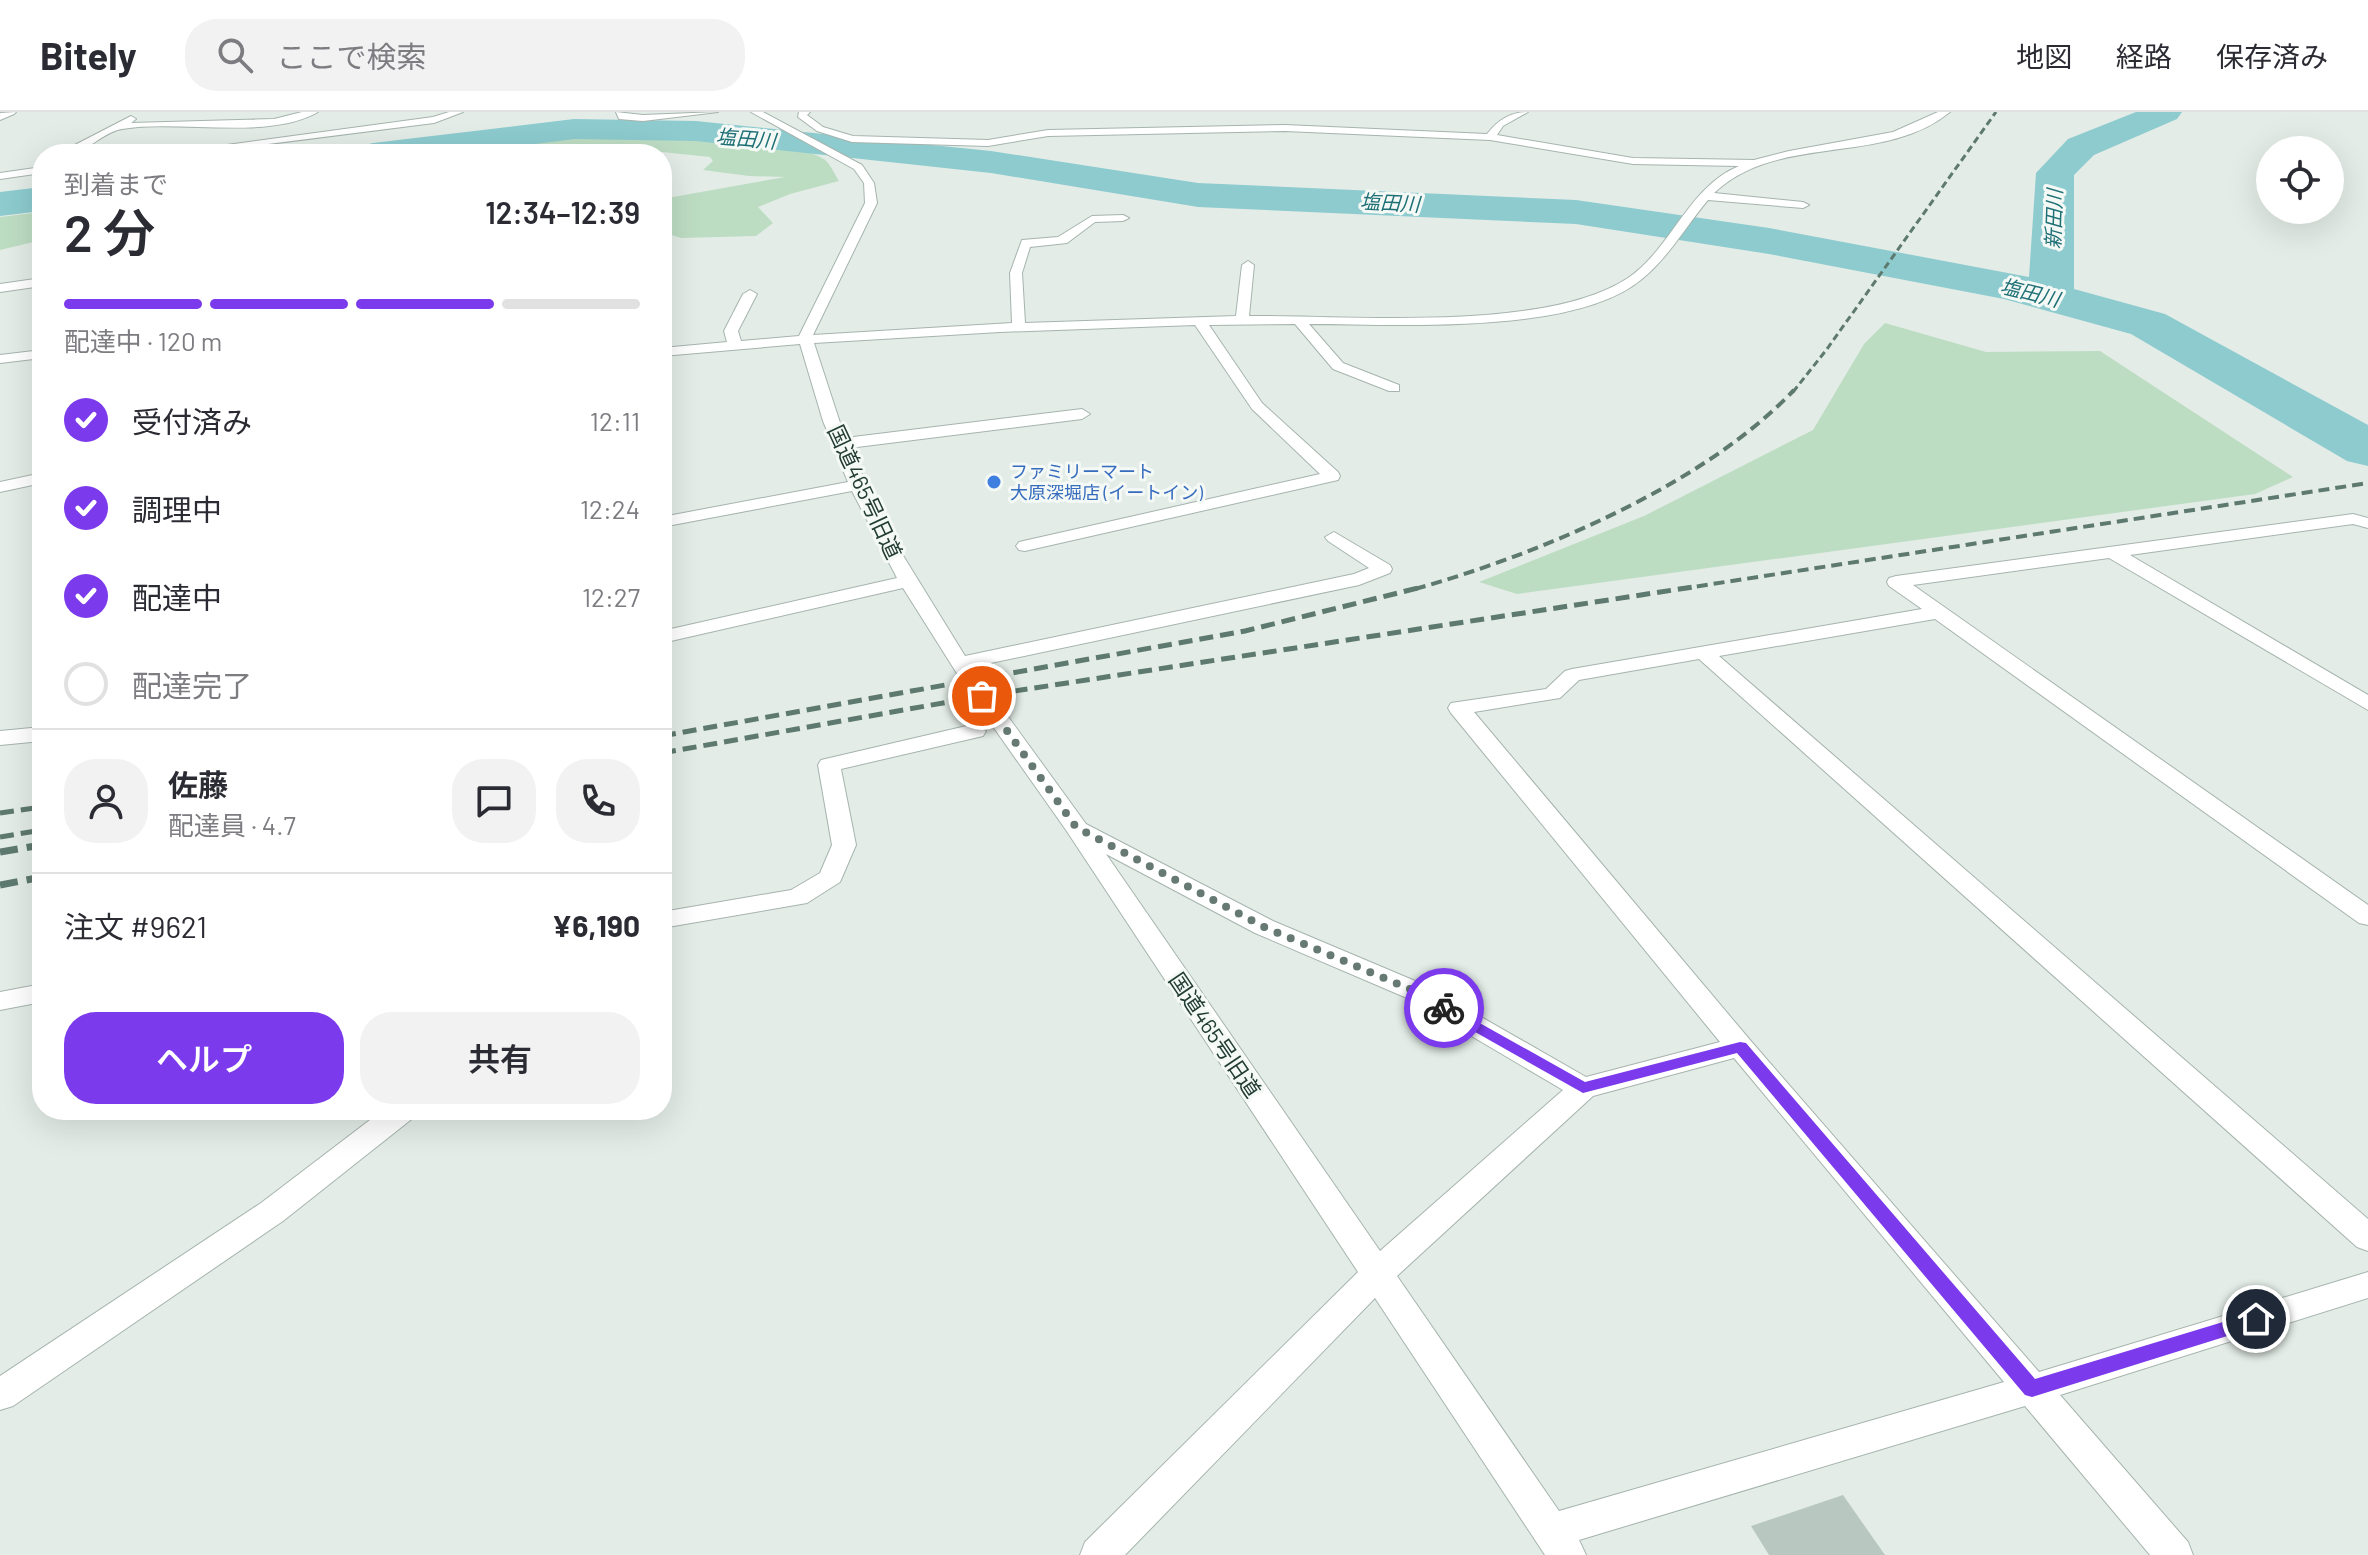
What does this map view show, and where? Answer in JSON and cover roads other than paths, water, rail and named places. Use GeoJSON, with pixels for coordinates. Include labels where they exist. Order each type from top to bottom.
{"type":"FeatureCollection","features":[{"type":"Feature","properties":{"kind":"street"},"geometry":{"type":"LineString","coordinates":[[0,117],[11,112]]}},
{"type":"Feature","properties":{"kind":"street"},"geometry":{"type":"LineString","coordinates":[[84,144],[144,112]]}},
{"type":"Feature","properties":{"kind":"street"},"geometry":{"type":"LineString","coordinates":[[118,126],[274,122],[313,112]]}},
{"type":"Feature","properties":{"kind":"street"},"geometry":{"type":"LineString","coordinates":[[245,144],[434,120],[458,112]]}},
{"type":"Feature","properties":{"kind":"street"},"geometry":{"type":"LineString","coordinates":[[621,112],[622,117],[643,118],[713,112]]}},
{"type":"Feature","properties":{"kind":"street"},"geometry":{"type":"LineString","coordinates":[[756,112],[858,167],[869,183],[871,203],[805,337]]}},
{"type":"Feature","properties":{"kind":"street"},"geometry":{"type":"LineString","coordinates":[[805,112],[801,115],[804,119],[840,137],[932,142],[988,143],[1048,133],[1225,128],[1463,135],[1546,144],[1633,161],[1756,163]]}},
{"type":"Feature","properties":{"kind":"street"},"geometry":{"type":"LineString","coordinates":[[1490,137],[1500,124],[1523,112]]}},
{"type":"Feature","properties":{"kind":"street"},"geometry":{"type":"LineString","coordinates":[[672,351],[805,337],[1019,326],[1298,319],[1451,320],[1554,309],[1619,289],[1635,280],[1706,196],[1734,172],[1756,163],[1914,129],[1945,112]]}},
{"type":"Feature","properties":{"kind":"street"},"geometry":{"type":"LineString","coordinates":[[1452,126],[1463,135]]}},
{"type":"Feature","properties":{"kind":"street"},"geometry":{"type":"LineString","coordinates":[[0,176],[32,171]]}},
{"type":"Feature","properties":{"kind":"street"},"geometry":{"type":"LineString","coordinates":[[1706,196],[1803,205]]}},
{"type":"Feature","properties":{"kind":"street"},"geometry":{"type":"LineString","coordinates":[[1019,326],[1015,279],[1020,252],[1026,243],[1053,244],[1070,239],[1092,219],[1123,218]]}},
{"type":"Feature","properties":{"kind":"street"},"geometry":{"type":"LineString","coordinates":[[1242,320],[1248,265]]}},
{"type":"Feature","properties":{"kind":"street"},"geometry":{"type":"LineString","coordinates":[[0,288],[32,283]]}},
{"type":"Feature","properties":{"kind":"street"},"geometry":{"type":"LineString","coordinates":[[735,344],[731,331],[750,294]]}},
{"type":"Feature","properties":{"kind":"street"},"geometry":{"type":"LineString","coordinates":[[1298,319],[1338,366],[1394,388]]}},
{"type":"Feature","properties":{"kind":"street"},"geometry":{"type":"LineString","coordinates":[[1025,546],[1332,476],[1257,406],[1199,321]]}},
{"type":"Feature","properties":{"kind":"street","name":"国道465号旧道"},"geometry":{"type":"LineString","coordinates":[[805,337],[839,444],[907,581],[1558,1543]]}},
{"type":"Feature","properties":{"kind":"street"},"geometry":{"type":"LineString","coordinates":[[0,359],[32,355]]}},
{"type":"Feature","properties":{"kind":"street"},"geometry":{"type":"LineString","coordinates":[[839,444],[1082,414]]}},
{"type":"Feature","properties":{"kind":"street"},"geometry":{"type":"LineString","coordinates":[[0,487],[32,480]]}},
{"type":"Feature","properties":{"kind":"street"},"geometry":{"type":"LineString","coordinates":[[672,520],[857,485]]}},
{"type":"Feature","properties":{"kind":"street"},"geometry":{"type":"LineString","coordinates":[[2368,523],[2353,519],[1896,582],[2368,917]]}},
{"type":"Feature","properties":{"kind":"street"},"geometry":{"type":"LineString","coordinates":[[961,663],[1359,579],[1383,569],[1334,537]]}},
{"type":"Feature","properties":{"kind":"street"},"geometry":{"type":"LineString","coordinates":[[2112,552],[2368,704]]}},
{"type":"Feature","properties":{"kind":"street"},"geometry":{"type":"LineString","coordinates":[[672,635],[907,581]]}},
{"type":"Feature","properties":{"kind":"street"},"geometry":{"type":"LineString","coordinates":[[1939,612],[1572,675],[1553,694],[1459,708],[1740,1047],[2174,1555]]}},
{"type":"Feature","properties":{"kind":"street"},"geometry":{"type":"LineString","coordinates":[[1704,653],[2368,1238]]}},
{"type":"Feature","properties":{"kind":"street"},"geometry":{"type":"LineString","coordinates":[[672,918],[798,897],[831,877],[844,845],[829,765],[975,731]]}},
{"type":"Feature","properties":{"kind":"street"},"geometry":{"type":"LineString","coordinates":[[0,738],[32,735]]}},
{"type":"Feature","properties":{"kind":"street"},"geometry":{"type":"LineString","coordinates":[[1076,827],[1264,927],[1417,992],[1583,1088]]}},
{"type":"Feature","properties":{"kind":"street"},"geometry":{"type":"LineString","coordinates":[[0,1001],[32,995]]}},
{"type":"Feature","properties":{"kind":"street"},"geometry":{"type":"LineString","coordinates":[[1099,1555],[1376,1275],[1583,1088],[1740,1047]]}},
{"type":"Feature","properties":{"kind":"street"},"geometry":{"type":"LineString","coordinates":[[0,1395],[272,1212],[390,1120]]}},
{"type":"Feature","properties":{"kind":"street"},"geometry":{"type":"LineString","coordinates":[[1558,1543],[2032,1389],[2368,1285]]}},
{"type":"Feature","properties":{"kind":"waterway","name":"新田川"},"geometry":{"type":"LineString","coordinates":[[2051,297],[2055,173],[2081,147],[2165,112]]}},
{"type":"Feature","properties":{"kind":"waterway","name":"塩田川"},"geometry":{"type":"LineString","coordinates":[[453,144],[574,129],[696,131],[991,162],[1198,195],[1576,212],[1769,241],[2010,286],[2148,324],[2368,449]]}},
{"type":"Feature","properties":{"kind":"waterway","name":"塩田川"},"geometry":{"type":"LineString","coordinates":[[0,204],[32,200]]}},
{"type":"Feature","properties":{"kind":"railway"},"geometry":{"type":"LineString","coordinates":[[1793,392],[1996,112]]}},
{"type":"Feature","properties":{"kind":"railway"},"geometry":{"type":"LineString","coordinates":[[1419,588],[1514,556],[1618,512],[1714,456],[1757,424],[1794,390]]}},
{"type":"Feature","properties":{"kind":"railway"},"geometry":{"type":"LineString","coordinates":[[1689,588],[2368,483]]}},
{"type":"Feature","properties":{"kind":"railway"},"geometry":{"type":"LineString","coordinates":[[672,734],[1245,631],[1419,588]]}},
{"type":"Feature","properties":{"kind":"railway"},"geometry":{"type":"LineString","coordinates":[[1415,589],[1419,588]]}},
{"type":"Feature","properties":{"kind":"railway"},"geometry":{"type":"LineString","coordinates":[[672,751],[982,696],[1689,588]]}},
{"type":"Feature","properties":{"kind":"railway"},"geometry":{"type":"LineString","coordinates":[[1680,589],[1689,588]]}},
{"type":"Feature","properties":{"kind":"railway"},"geometry":{"type":"LineString","coordinates":[[0,813],[32,808]]}},
{"type":"Feature","properties":{"kind":"railway"},"geometry":{"type":"LineString","coordinates":[[0,837],[32,832]]}},
{"type":"Feature","properties":{"kind":"railway"},"geometry":{"type":"LineString","coordinates":[[0,852],[32,847]]}},
{"type":"Feature","properties":{"kind":"railway"},"geometry":{"type":"LineString","coordinates":[[0,885],[32,879]]}},
{"type":"Feature","properties":{"kind":"place","name":"ファミリーマート 大原深堀店 (イートイン)"},"geometry":{"type":"Point","coordinates":[994,482]}}]}
